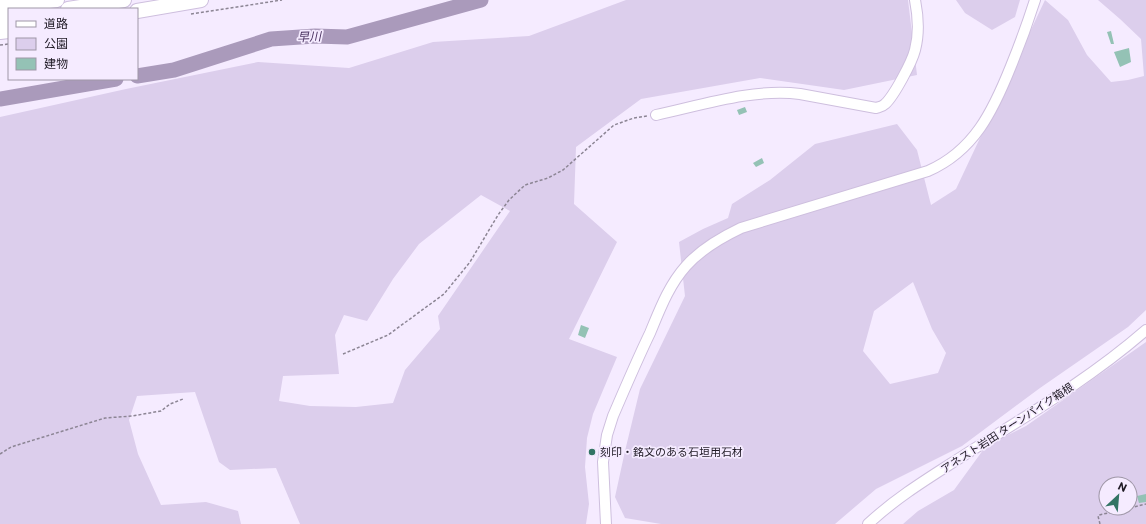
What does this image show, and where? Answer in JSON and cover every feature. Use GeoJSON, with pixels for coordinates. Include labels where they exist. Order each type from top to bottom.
{"type":"FeatureCollection","features":[{"type":"Feature","properties":{"kind":"highway"},"geometry":{"type":"LineString","coordinates":[[0,7],[57,0]]}},
{"type":"Feature","properties":{"kind":"highway"},"geometry":{"type":"LineString","coordinates":[[74,8],[124,0]]}},
{"type":"Feature","properties":{"kind":"highway"},"geometry":{"type":"LineString","coordinates":[[138,11],[201,0]]}},
{"type":"Feature","properties":{"kind":"street"},"geometry":{"type":"LineString","coordinates":[[656,115],[766,92],[788,92],[876,108],[880,107],[884,105],[894,91],[915,51],[917,36],[915,0]]}},
{"type":"Feature","properties":{"kind":"street"},"geometry":{"type":"LineString","coordinates":[[606,524],[604,462],[607,436],[613,416],[664,301],[676,279],[686,266],[718,239],[741,228],[928,171],[940,166],[961,150],[971,140],[990,113],[1006,79],[1035,0]]}},
{"type":"Feature","properties":{"kind":"street","name":"アネスト岩田 ターンパイク箱根"},"geometry":{"type":"LineString","coordinates":[[868,524],[886,507],[916,486],[1073,386],[1146,330]]}},
{"type":"Feature","properties":{"kind":"path"},"geometry":{"type":"LineString","coordinates":[[191,14],[282,0]]}},
{"type":"Feature","properties":{"kind":"path"},"geometry":{"type":"LineString","coordinates":[[343,354],[388,335],[444,294],[470,262],[498,215],[509,200],[525,185],[548,178],[563,170],[614,125],[634,118],[656,115]]}},
{"type":"Feature","properties":{"kind":"path"},"geometry":{"type":"LineString","coordinates":[[0,454],[11,447],[105,418],[132,416],[161,411],[170,404],[182,399]]}},
{"type":"Feature","properties":{"kind":"green space"},"geometry":{"type":"Polygon","coordinates":[[[626,0],[908,0],[917,75],[844,90],[760,78],[641,99],[576,147],[574,204],[617,242],[569,339],[617,357],[593,414],[587,438],[585,467],[589,504],[586,524],[300,524],[276,468],[230,470],[219,462],[195,392],[137,396],[129,420],[138,454],[161,505],[206,502],[238,511],[241,524],[0,524],[0,117],[258,62],[349,68],[433,42],[529,36],[626,0]],[[481,195],[419,244],[393,279],[367,321],[344,315],[335,335],[339,374],[283,376],[279,401],[310,406],[356,407],[393,403],[405,370],[440,329],[438,316],[510,211],[481,195]]]}},
{"type":"Feature","properties":{"kind":"green space"},"geometry":{"type":"Polygon","coordinates":[[[956,0],[1020,0],[1015,17],[992,30],[965,13],[956,0]]]}},
{"type":"Feature","properties":{"kind":"green space"},"geometry":{"type":"Polygon","coordinates":[[[1045,0],[1068,20],[1087,55],[1111,82],[1144,76],[1141,39],[1098,0],[1146,0],[1146,310],[1128,327],[1040,388],[962,446],[876,489],[835,524],[661,524],[625,518],[615,497],[640,389],[685,296],[679,242],[728,218],[732,204],[770,180],[815,144],[897,124],[917,150],[931,205],[956,189],[1045,0]],[[913,282],[874,311],[863,351],[890,384],[938,373],[946,353],[932,329],[913,282]]]}},
{"type":"Feature","properties":{"kind":"green space"},"geometry":{"type":"Polygon","coordinates":[[[1146,342],[1146,524],[903,524],[918,511],[954,490],[986,446],[1026,426],[1146,342]]]}},
{"type":"Feature","properties":{"kind":"building"},"geometry":{"type":"Polygon","coordinates":[[[1111,31],[1114,44],[1111,44],[1107,32],[1111,31]]]}},
{"type":"Feature","properties":{"kind":"building"},"geometry":{"type":"Polygon","coordinates":[[[1129,48],[1131,62],[1120,67],[1114,52],[1129,48]]]}},
{"type":"Feature","properties":{"kind":"building"},"geometry":{"type":"Polygon","coordinates":[[[745,107],[747,112],[739,115],[737,110],[745,107]]]}},
{"type":"Feature","properties":{"kind":"building"},"geometry":{"type":"Polygon","coordinates":[[[762,158],[764,163],[756,167],[753,163],[762,158]]]}},
{"type":"Feature","properties":{"kind":"building"},"geometry":{"type":"Polygon","coordinates":[[[581,325],[589,328],[585,338],[578,335],[581,325]]]}},
{"type":"Feature","properties":{"kind":"building"},"geometry":{"type":"Polygon","coordinates":[[[1146,494],[1146,502],[1139,503],[1138,496],[1146,494]]]}},
{"type":"Feature","properties":{"kind":"waterway","name":"早川"},"geometry":{"type":"LineString","coordinates":[[138,76],[174,70],[271,39],[315,36],[347,37],[481,0]]}},
{"type":"Feature","properties":{"kind":"waterway","name":"早川"},"geometry":{"type":"LineString","coordinates":[[0,99],[110,80]]}},
{"type":"Feature","properties":{"kind":"place","name":"刻印・銘文のある石垣用石材"},"geometry":{"type":"Point","coordinates":[592,452]}}]}
